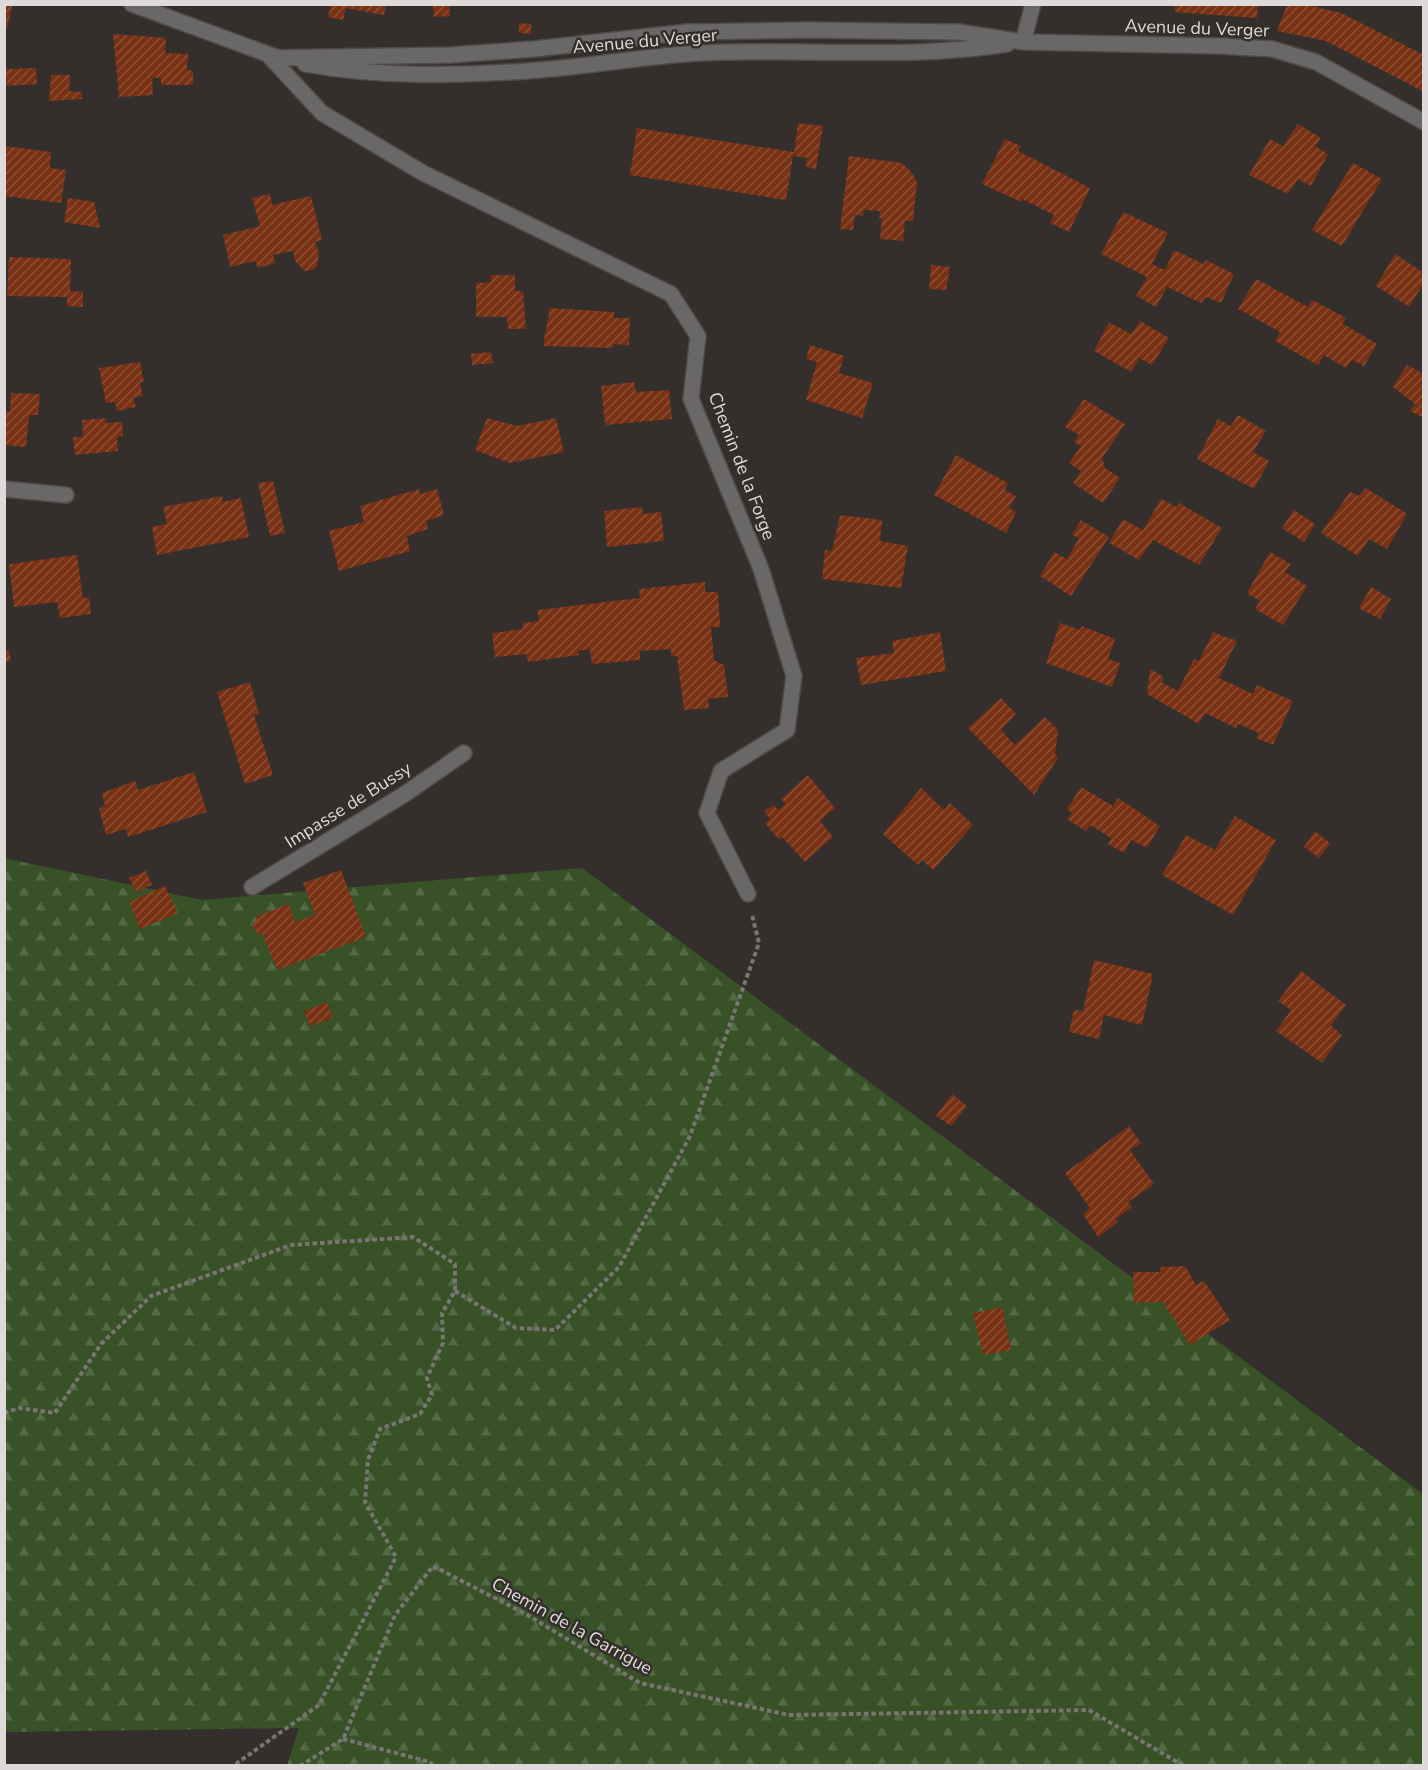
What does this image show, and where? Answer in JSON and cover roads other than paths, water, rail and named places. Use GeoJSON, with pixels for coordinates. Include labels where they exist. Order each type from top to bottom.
{"type":"FeatureCollection","features":[{"type":"Feature","properties":{"kind":"street"},"geometry":{"type":"LineString","coordinates":[[1023,42],[1033,4]]}},
{"type":"Feature","properties":{"kind":"street","name":"Avenue du Verger"},"geometry":{"type":"LineString","coordinates":[[137,5],[272,58],[354,72],[452,74],[541,70],[697,54],[958,52],[1023,42]]}},
{"type":"Feature","properties":{"kind":"street","name":"Avenue du Verger"},"geometry":{"type":"LineString","coordinates":[[272,58],[450,55],[534,49],[687,32],[808,30],[959,32],[1023,42],[1272,49],[1316,62],[1424,122]]}},
{"type":"Feature","properties":{"kind":"street","name":"Chemin de la Forge"},"geometry":{"type":"LineString","coordinates":[[272,58],[322,112],[423,172],[671,294],[698,336],[691,399],[761,569],[794,676],[787,730],[721,771],[707,813],[747,894]]}},
{"type":"Feature","properties":{"kind":"street"},"geometry":{"type":"LineString","coordinates":[[4,489],[66,495]]}},
{"type":"Feature","properties":{"kind":"street","name":"Impasse de Bussy"},"geometry":{"type":"LineString","coordinates":[[252,886],[405,794],[464,753]]}}]}
